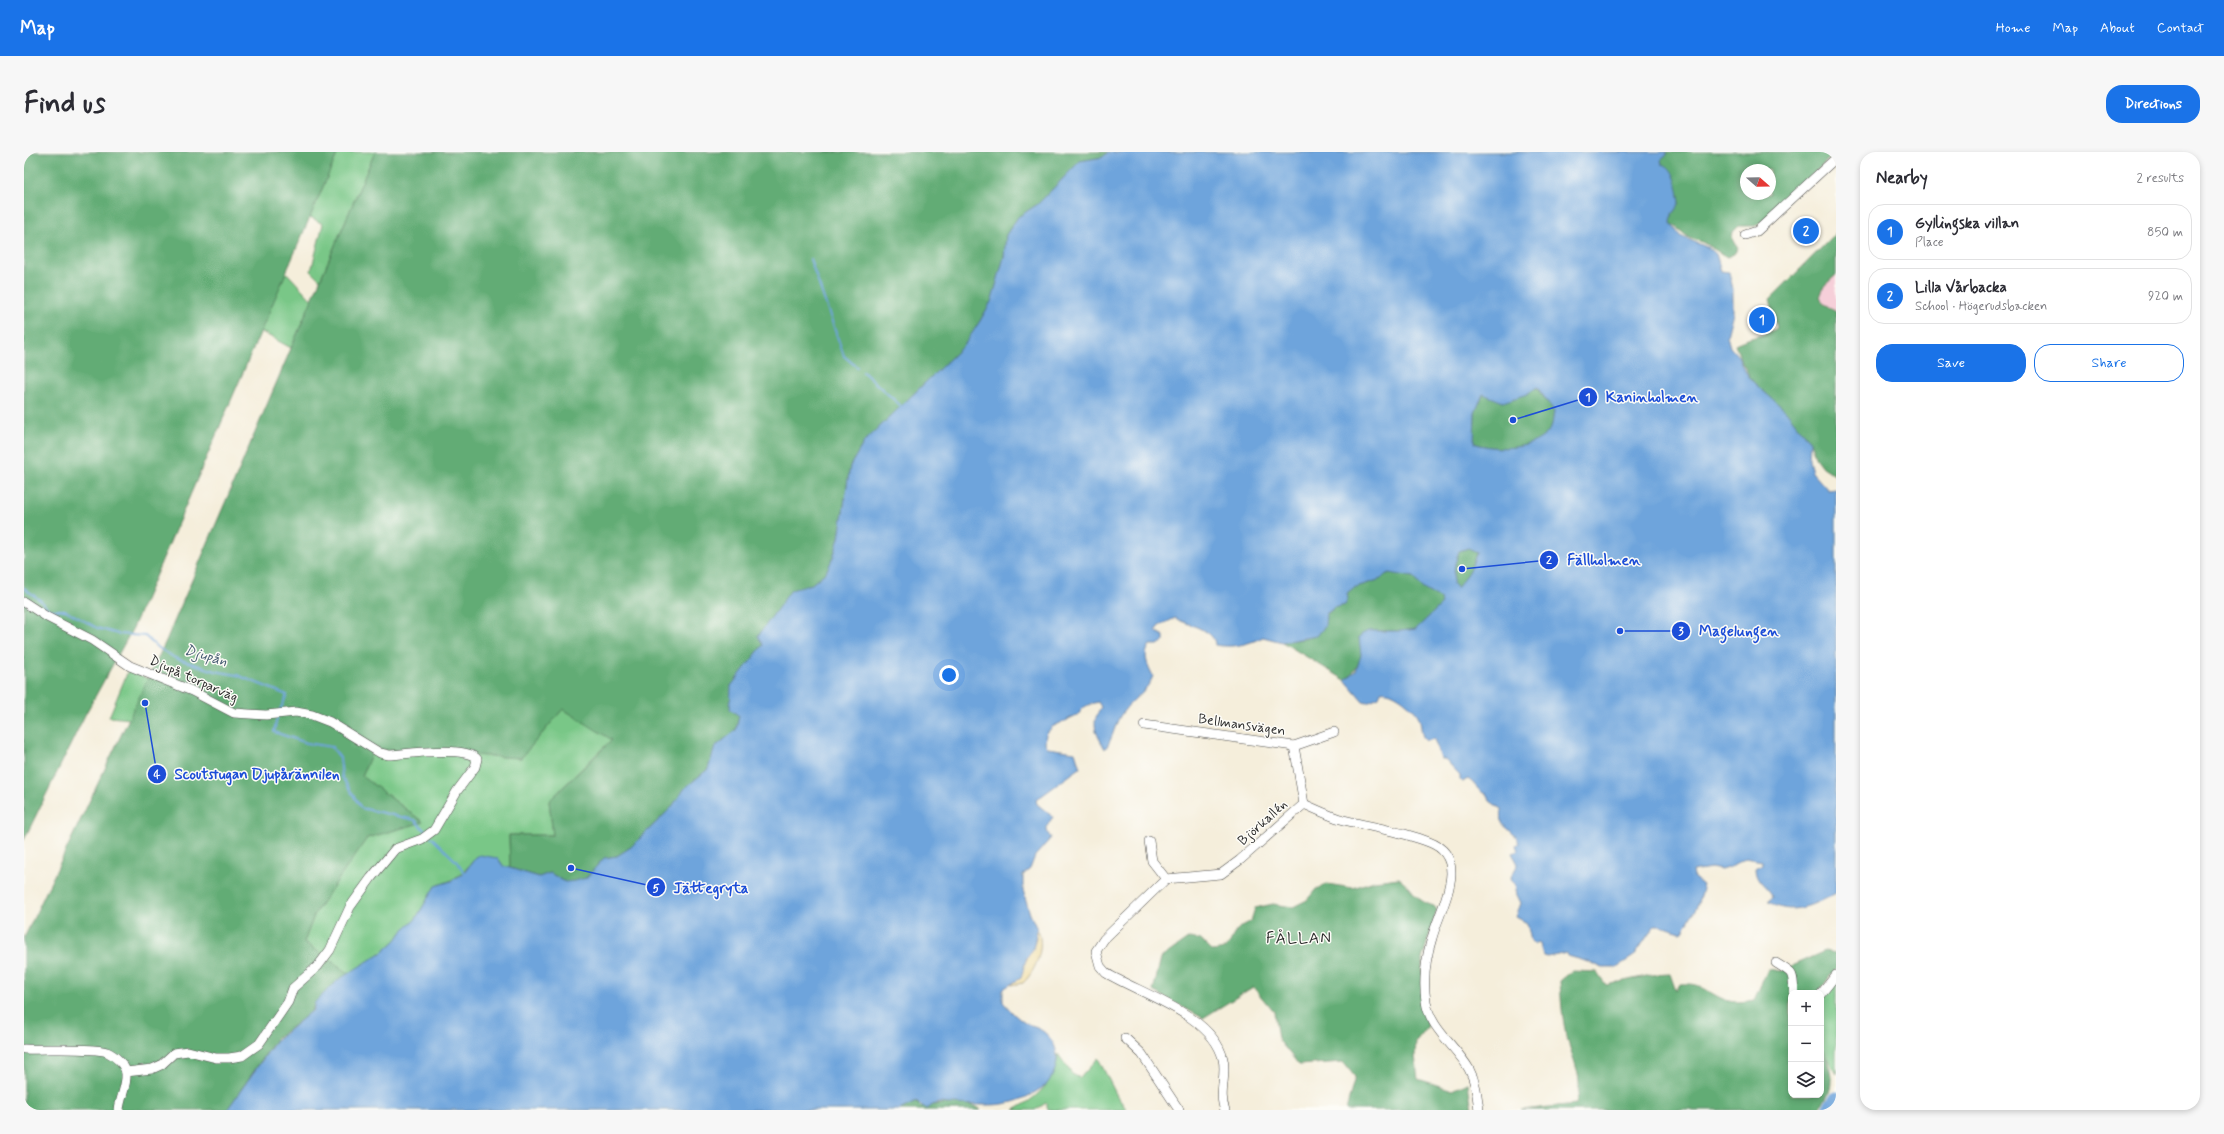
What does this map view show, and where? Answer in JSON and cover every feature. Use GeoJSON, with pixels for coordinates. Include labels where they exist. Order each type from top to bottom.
{"type":"FeatureCollection","features":[{"type":"Feature","properties":{"kind":"street"},"geometry":{"type":"LineString","coordinates":[[1745,235],[1757,231],[1836,158]]}},
{"type":"Feature","properties":{"kind":"street","name":"Djupå torparväg"},"geometry":{"type":"LineString","coordinates":[[24,602],[47,617],[92,640],[130,666],[192,691],[234,713],[266,715],[296,712],[312,715],[330,722],[380,753],[389,755],[452,751],[470,754],[477,759],[475,767],[457,791],[434,830],[422,838],[395,849],[371,878],[350,907],[330,950],[318,966],[293,988],[284,1007],[259,1044],[242,1056],[229,1058],[216,1058],[188,1051],[174,1053],[161,1065],[152,1070],[126,1072]]}},
{"type":"Feature","properties":{"kind":"street","name":"Bellmansvägen"},"geometry":{"type":"LineString","coordinates":[[1144,725],[1294,746],[1334,732]]}},
{"type":"Feature","properties":{"kind":"street"},"geometry":{"type":"LineString","coordinates":[[1294,746],[1304,804]]}},
{"type":"Feature","properties":{"kind":"street","name":"Björkallén"},"geometry":{"type":"LineString","coordinates":[[1166,879],[1221,874],[1240,860],[1304,804],[1337,818],[1430,842],[1447,855],[1452,874],[1448,892],[1432,937],[1424,991],[1429,1015],[1462,1058],[1476,1084],[1479,1110]]}},
{"type":"Feature","properties":{"kind":"street"},"geometry":{"type":"LineString","coordinates":[[1149,841],[1152,861],[1166,879],[1104,939],[1096,951],[1097,958],[1100,966],[1106,972],[1199,1023],[1212,1035],[1223,1059],[1222,1097],[1225,1110]]}},
{"type":"Feature","properties":{"kind":"street"},"geometry":{"type":"LineString","coordinates":[[1776,963],[1793,975],[1795,980],[1794,990]]}},
{"type":"Feature","properties":{"kind":"street"},"geometry":{"type":"LineString","coordinates":[[1824,990],[1836,975]]}},
{"type":"Feature","properties":{"kind":"street"},"geometry":{"type":"LineString","coordinates":[[1125,1038],[1142,1054],[1179,1110]]}},
{"type":"Feature","properties":{"kind":"street"},"geometry":{"type":"LineString","coordinates":[[24,1049],[106,1052],[122,1064],[126,1072],[119,1110]]}},
{"type":"Feature","properties":{"kind":"shaded area"},"geometry":{"type":"Polygon","coordinates":[[[1836,275],[1836,312],[1823,303],[1820,297],[1824,286],[1836,275]]]}},
{"type":"Feature","properties":{"kind":"green space"},"geometry":{"type":"Polygon","coordinates":[[[24,152],[338,152],[133,628],[85,715],[24,840],[24,152]]]}},
{"type":"Feature","properties":{"kind":"green space"},"geometry":{"type":"Polygon","coordinates":[[[338,152],[375,152],[320,280],[311,271],[323,224],[310,217],[338,152]]]}},
{"type":"Feature","properties":{"kind":"green space"},"geometry":{"type":"Polygon","coordinates":[[[375,152],[1108,152],[1103,157],[1080,161],[1038,204],[1018,217],[1006,235],[1004,257],[992,300],[965,344],[864,442],[850,466],[839,538],[833,558],[826,572],[812,584],[791,591],[758,636],[763,645],[731,686],[739,716],[736,730],[715,747],[708,769],[685,788],[671,808],[631,847],[617,856],[604,858],[586,878],[575,881],[565,882],[550,873],[539,877],[510,868],[509,835],[553,835],[549,801],[612,740],[563,709],[521,758],[373,749],[362,776],[423,822],[367,838],[315,913],[304,942],[350,974],[318,999],[310,1013],[276,1039],[227,1110],[24,1110],[24,938],[165,643],[375,152]]]}},
{"type":"Feature","properties":{"kind":"green space"},"geometry":{"type":"Polygon","coordinates":[[[1666,152],[1836,152],[1765,221],[1755,226],[1739,226],[1733,232],[1732,237],[1738,248],[1734,254],[1727,257],[1702,242],[1689,238],[1671,223],[1672,214],[1680,203],[1679,196],[1661,160],[1666,156],[1666,152]]]}},
{"type":"Feature","properties":{"kind":"green space"},"geometry":{"type":"Polygon","coordinates":[[[1836,233],[1836,275],[1824,286],[1820,297],[1823,303],[1836,312],[1836,476],[1822,467],[1816,459],[1810,442],[1786,411],[1753,382],[1741,361],[1735,344],[1777,328],[1770,299],[1836,233]]]}},
{"type":"Feature","properties":{"kind":"green space"},"geometry":{"type":"Polygon","coordinates":[[[286,272],[312,300],[291,348],[260,331],[286,272]]]}},
{"type":"Feature","properties":{"kind":"green space"},"geometry":{"type":"Polygon","coordinates":[[[1536,387],[1554,411],[1552,425],[1545,435],[1537,441],[1516,447],[1493,447],[1474,443],[1475,413],[1483,394],[1527,394],[1536,387]]]}},
{"type":"Feature","properties":{"kind":"green space"},"geometry":{"type":"Polygon","coordinates":[[[1468,548],[1477,551],[1471,567],[1458,590],[1453,584],[1455,564],[1459,551],[1468,548]]]}},
{"type":"Feature","properties":{"kind":"green space"},"geometry":{"type":"Polygon","coordinates":[[[1390,573],[1414,577],[1422,588],[1440,599],[1442,604],[1416,629],[1401,631],[1368,631],[1359,638],[1362,650],[1360,661],[1357,667],[1345,680],[1282,642],[1305,639],[1317,634],[1322,630],[1326,615],[1334,608],[1345,605],[1347,593],[1353,588],[1381,579],[1384,575],[1390,573]]]}},
{"type":"Feature","properties":{"kind":"green space"},"geometry":{"type":"Polygon","coordinates":[[[128,671],[178,690],[163,722],[109,717],[128,671]]]}},
{"type":"Feature","properties":{"kind":"green space"},"geometry":{"type":"Polygon","coordinates":[[[563,709],[612,739],[549,801],[553,835],[509,835],[510,868],[476,857],[467,868],[454,879],[435,886],[415,920],[402,931],[396,940],[384,951],[350,974],[304,942],[315,913],[367,838],[423,822],[362,776],[373,749],[521,758],[563,709]]]}},
{"type":"Feature","properties":{"kind":"green space"},"geometry":{"type":"Polygon","coordinates":[[[1399,878],[1422,901],[1434,906],[1437,910],[1422,959],[1423,1007],[1428,1026],[1416,1041],[1415,1056],[1418,1079],[1453,1090],[1468,1083],[1472,1110],[1346,1110],[1355,1077],[1343,1062],[1299,1065],[1278,1039],[1274,1012],[1253,987],[1203,1018],[1153,991],[1161,958],[1189,938],[1201,940],[1212,951],[1224,949],[1229,945],[1238,929],[1251,921],[1255,908],[1273,904],[1293,907],[1307,900],[1316,889],[1327,884],[1353,888],[1374,881],[1399,878]]]}},
{"type":"Feature","properties":{"kind":"green space"},"geometry":{"type":"Polygon","coordinates":[[[1825,951],[1836,953],[1836,968],[1820,990],[1788,990],[1788,1098],[1824,1098],[1824,1055],[1829,1065],[1831,1081],[1830,1089],[1823,1103],[1817,1110],[1522,1110],[1576,1104],[1579,1085],[1577,1069],[1565,1028],[1560,981],[1572,971],[1597,972],[1606,985],[1651,975],[1670,974],[1676,991],[1680,984],[1695,985],[1729,1001],[1742,1002],[1754,1000],[1768,969],[1780,971],[1825,951]]]}},
{"type":"Feature","properties":{"kind":"green space"},"geometry":{"type":"Polygon","coordinates":[[[1836,978],[1836,1074],[1824,1053],[1824,995],[1836,978]]]}},
{"type":"Feature","properties":{"kind":"green space"},"geometry":{"type":"Polygon","coordinates":[[[1058,1054],[1072,1074],[1080,1078],[1098,1058],[1117,1096],[1127,1110],[1048,1110],[1046,1103],[1035,1110],[1014,1110],[1022,1106],[1044,1088],[1054,1072],[1058,1054]]]}},
{"type":"Feature","properties":{"kind":"green space"},"geometry":{"type":"Polygon","coordinates":[[[916,1102],[921,1107],[943,1104],[961,1104],[970,1105],[981,1110],[899,1110],[916,1102]]]}},
{"type":"Feature","properties":{"kind":"sand"},"geometry":{"type":"Polygon","coordinates":[[[1037,929],[1040,935],[1040,950],[1036,965],[1023,983],[1011,985],[1020,976],[1034,945],[1037,929]]]}},
{"type":"Feature","properties":{"kind":"water"},"geometry":{"type":"Polygon","coordinates":[[[1108,152],[1666,152],[1666,156],[1661,160],[1662,164],[1667,166],[1676,180],[1680,203],[1672,214],[1671,223],[1680,236],[1709,248],[1716,254],[1721,271],[1729,272],[1733,289],[1733,312],[1727,336],[1730,347],[1738,356],[1743,368],[1753,382],[1786,411],[1810,442],[1809,460],[1812,472],[1828,490],[1836,489],[1836,893],[1802,908],[1794,909],[1776,906],[1768,901],[1773,897],[1758,877],[1756,868],[1762,864],[1762,861],[1746,858],[1733,866],[1721,870],[1711,868],[1692,871],[1693,877],[1703,885],[1698,904],[1683,931],[1679,932],[1660,925],[1655,925],[1634,956],[1615,968],[1603,968],[1568,956],[1567,953],[1548,957],[1543,956],[1540,943],[1537,942],[1534,944],[1531,941],[1527,923],[1516,917],[1521,903],[1517,895],[1515,884],[1512,882],[1511,877],[1518,864],[1512,853],[1518,851],[1516,845],[1519,843],[1510,830],[1503,825],[1501,809],[1490,801],[1487,795],[1468,779],[1462,782],[1460,780],[1460,775],[1445,759],[1441,759],[1434,739],[1426,741],[1422,735],[1419,717],[1406,702],[1396,695],[1385,692],[1381,692],[1379,697],[1367,702],[1363,701],[1345,680],[1356,671],[1361,655],[1359,638],[1362,634],[1368,631],[1401,631],[1416,629],[1442,604],[1440,599],[1422,588],[1414,577],[1389,573],[1381,579],[1353,588],[1347,593],[1348,599],[1345,605],[1334,608],[1326,614],[1325,626],[1317,636],[1282,642],[1263,637],[1239,645],[1221,646],[1215,645],[1214,640],[1205,631],[1175,618],[1159,626],[1155,631],[1164,636],[1164,641],[1158,645],[1150,645],[1146,653],[1149,668],[1153,676],[1151,681],[1144,691],[1120,716],[1105,749],[1097,733],[1095,724],[1101,707],[1098,702],[1087,706],[1080,711],[1079,714],[1052,727],[1046,734],[1045,743],[1048,748],[1075,752],[1080,768],[1036,800],[1037,804],[1053,817],[1047,827],[1051,838],[1035,856],[1030,869],[1023,875],[1023,890],[1030,914],[1037,929],[1033,949],[1026,959],[1021,978],[1003,989],[1003,1002],[1026,1024],[1037,1027],[1045,1033],[1051,1039],[1057,1053],[1055,1068],[1047,1084],[1024,1098],[1013,1102],[991,1105],[938,1103],[927,1109],[916,1102],[899,1110],[227,1110],[275,1042],[313,1010],[315,1002],[338,980],[384,951],[396,940],[402,931],[415,920],[435,886],[451,881],[464,873],[476,857],[480,855],[497,858],[503,866],[539,877],[550,873],[565,882],[586,878],[604,858],[617,856],[631,847],[671,808],[685,788],[708,769],[715,747],[736,730],[739,716],[730,709],[731,686],[763,645],[758,636],[791,590],[812,584],[826,572],[833,558],[839,538],[850,466],[864,442],[965,344],[992,300],[1004,257],[1006,235],[1018,217],[1038,204],[1080,161],[1103,157],[1108,152]],[[1537,387],[1527,394],[1503,402],[1483,394],[1475,413],[1474,443],[1493,447],[1516,447],[1537,441],[1545,435],[1552,425],[1554,411],[1537,387]],[[1468,548],[1459,551],[1455,564],[1453,584],[1457,589],[1471,567],[1477,552],[1468,548]]]}},
{"type":"Feature","properties":{"kind":"waterway"},"geometry":{"type":"LineString","coordinates":[[810,259],[844,356],[857,367]]}},
{"type":"Feature","properties":{"kind":"waterway"},"geometry":{"type":"LineString","coordinates":[[863,372],[901,406]]}},
{"type":"Feature","properties":{"kind":"waterway","name":"Djupån"},"geometry":{"type":"LineString","coordinates":[[24,588],[40,600],[49,610],[65,610],[97,628],[118,634],[145,636],[157,647],[175,658],[215,671],[237,675],[287,695],[280,710]]}},
{"type":"Feature","properties":{"kind":"waterway","name":"Djupån"},"geometry":{"type":"LineString","coordinates":[[277,718],[274,732],[307,743],[332,747],[340,758],[342,777],[361,808],[415,820],[425,831]]}},
{"type":"Feature","properties":{"kind":"waterway","name":"Djupån"},"geometry":{"type":"LineString","coordinates":[[431,837],[456,861],[464,873]]}},
{"type":"Feature","properties":{"kind":"waterway"},"geometry":{"type":"LineString","coordinates":[[1828,1110],[1836,1098]]}},
{"type":"Feature","properties":{"kind":"place","name":"Lilla Vårbacka"},"geometry":{"type":"Point","coordinates":[1806,231]}},
{"type":"Feature","properties":{"kind":"place","name":"Gyllingska villan"},"geometry":{"type":"Point","coordinates":[1762,320]}},
{"type":"Feature","properties":{"kind":"place","name":"Kaninholmen"},"geometry":{"type":"Point","coordinates":[1513,420]}},
{"type":"Feature","properties":{"kind":"place","name":"Fällholmen"},"geometry":{"type":"Point","coordinates":[1462,569]}},
{"type":"Feature","properties":{"kind":"place","name":"Magelungen"},"geometry":{"type":"Point","coordinates":[1620,631]}},
{"type":"Feature","properties":{"kind":"place","name":"Scoutstugan Djupårännilen"},"geometry":{"type":"Point","coordinates":[145,703]}},
{"type":"Feature","properties":{"kind":"place","name":"Jättegryta"},"geometry":{"type":"Point","coordinates":[571,868]}},
{"type":"Feature","properties":{"kind":"district","name":"FÅLLAN"},"geometry":{"type":"Point","coordinates":[1299,937]}}]}
